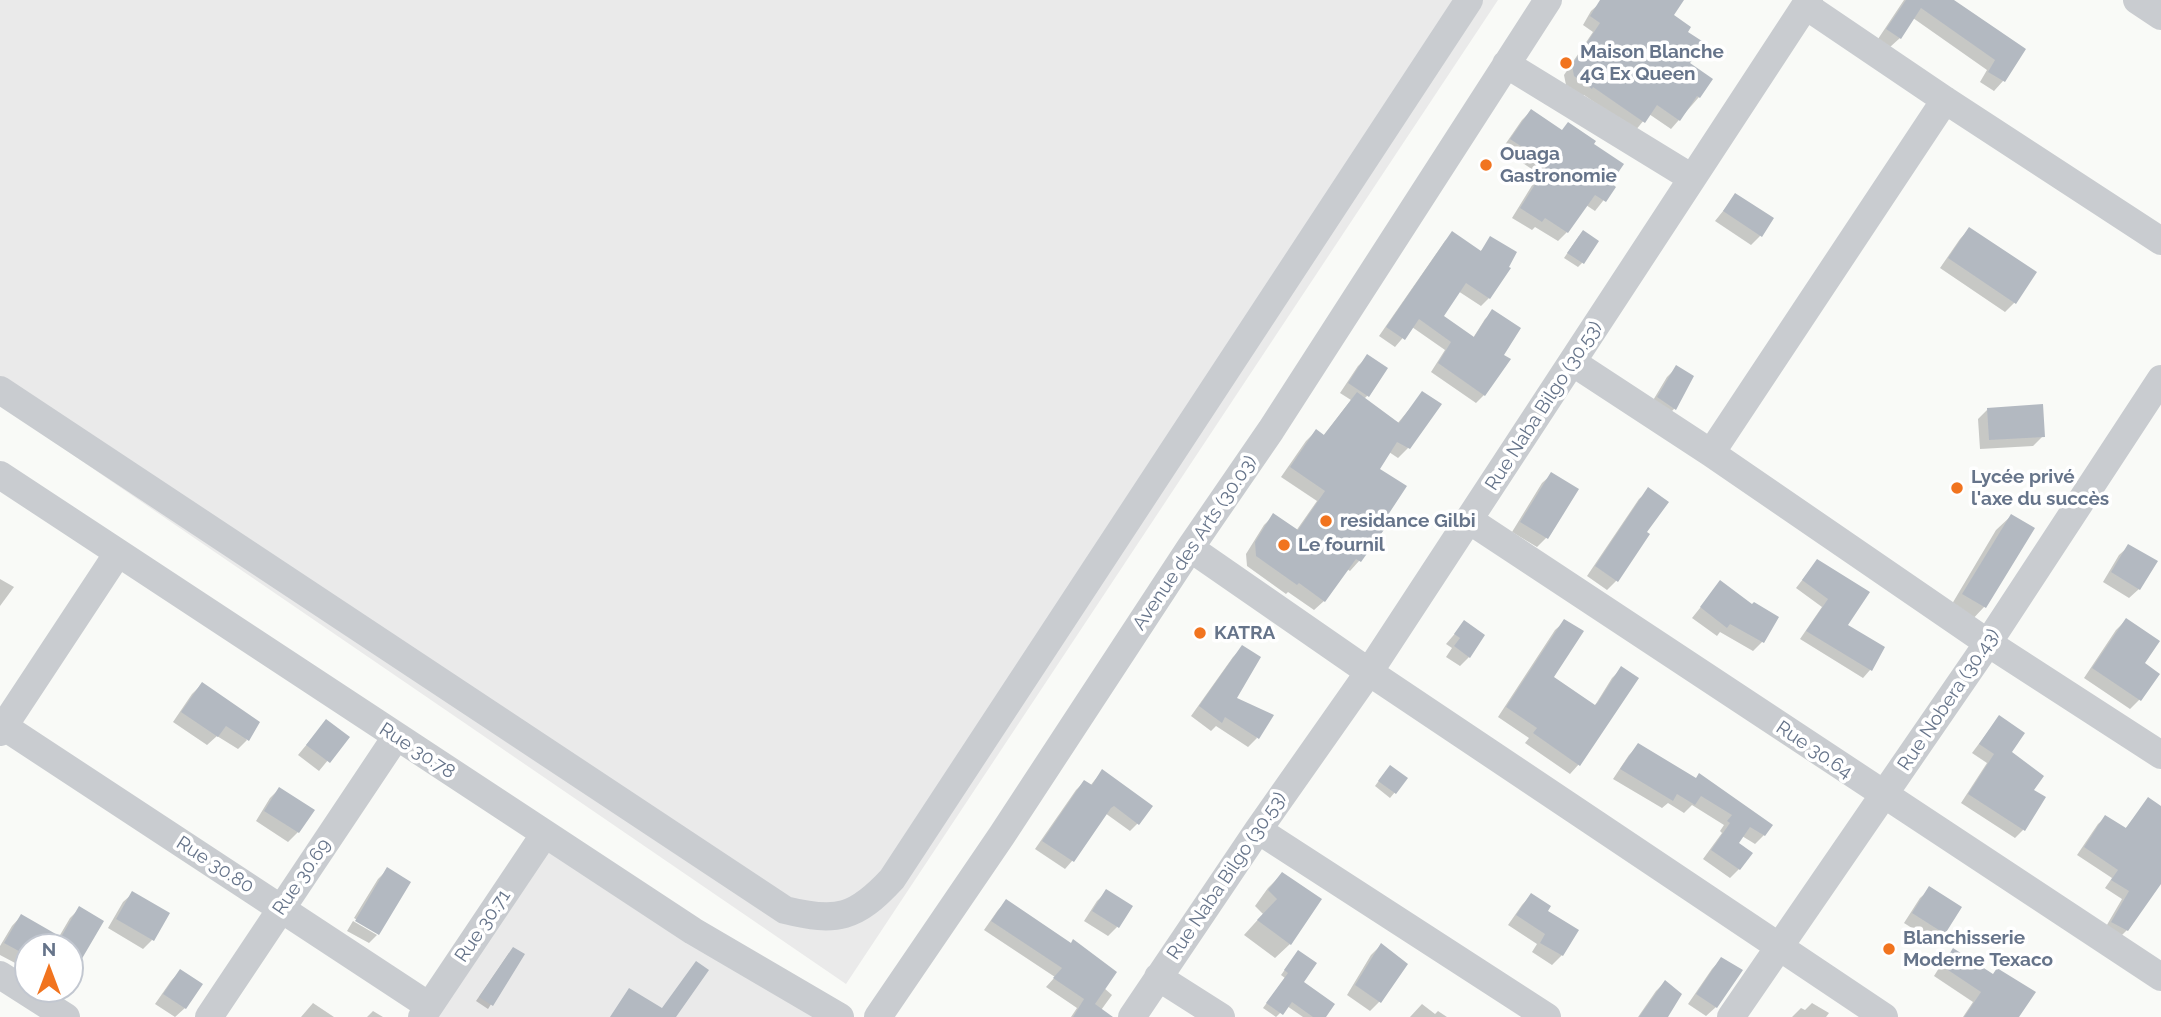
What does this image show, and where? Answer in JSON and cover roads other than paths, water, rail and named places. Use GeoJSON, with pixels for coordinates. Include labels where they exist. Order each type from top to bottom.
{"type":"FeatureCollection","features":[{"type":"Feature","properties":{"kind":"street"},"geometry":{"type":"LineString","coordinates":[[0,390],[785,910],[815,917],[846,915],[873,900],[892,878],[1469,0]]}},
{"type":"Feature","properties":{"kind":"street","name":"Avenue des Arts (30.03)"},"geometry":{"type":"LineString","coordinates":[[878,1017],[1278,419],[1548,0]]}},
{"type":"Feature","properties":{"kind":"street"},"geometry":{"type":"LineString","coordinates":[[2137,0],[2161,16]]}},
{"type":"Feature","properties":{"kind":"street"},"geometry":{"type":"LineString","coordinates":[[1807,3],[1945,100],[2161,241]]}},
{"type":"Feature","properties":{"kind":"street","name":"Rue Naba Bilgo (30.53)"},"geometry":{"type":"LineString","coordinates":[[1132,1017],[1369,671],[1807,3]]}},
{"type":"Feature","properties":{"kind":"street"},"geometry":{"type":"LineString","coordinates":[[1506,64],[1692,178]]}},
{"type":"Feature","properties":{"kind":"street"},"geometry":{"type":"LineString","coordinates":[[1711,453],[1945,100]]}},
{"type":"Feature","properties":{"kind":"street"},"geometry":{"type":"LineString","coordinates":[[1572,362],[1711,453],[1988,643],[2158,745]]}},
{"type":"Feature","properties":{"kind":"street","name":"Rue Nobera (30.43)"},"geometry":{"type":"LineString","coordinates":[[1731,1017],[1988,643],[2161,379]]}},
{"type":"Feature","properties":{"kind":"street","name":"Rue 30.78"},"geometry":{"type":"LineString","coordinates":[[0,475],[693,932],[841,1017]]}},
{"type":"Feature","properties":{"kind":"street","name":"Rue 30.64"},"geometry":{"type":"LineString","coordinates":[[1469,520],[2161,978]]}},
{"type":"Feature","properties":{"kind":"street"},"geometry":{"type":"LineString","coordinates":[[1190,548],[1884,1017]]}},
{"type":"Feature","properties":{"kind":"street"},"geometry":{"type":"LineString","coordinates":[[1,727],[118,553]]}},
{"type":"Feature","properties":{"kind":"street","name":"Rue 30.80"},"geometry":{"type":"LineString","coordinates":[[1,727],[280,908],[425,1012]]}},
{"type":"Feature","properties":{"kind":"street","name":"Rue 30.69"},"geometry":{"type":"LineString","coordinates":[[209,1017],[396,737]]}},
{"type":"Feature","properties":{"kind":"street"},"geometry":{"type":"LineString","coordinates":[[1258,830],[1547,1017]]}},
{"type":"Feature","properties":{"kind":"street","name":"Rue 30.71"},"geometry":{"type":"LineString","coordinates":[[425,1012],[544,835]]}},
{"type":"Feature","properties":{"kind":"street"},"geometry":{"type":"LineString","coordinates":[[0,975],[66,1017]]}},
{"type":"Feature","properties":{"kind":"street"},"geometry":{"type":"LineString","coordinates":[[1158,977],[1221,1017]]}},
{"type":"Feature","properties":{"kind":"place","name":"Maison Blanche 4G Ex Queen"},"geometry":{"type":"Point","coordinates":[1566,63]}},
{"type":"Feature","properties":{"kind":"place","name":"Ouaga Gastronomie"},"geometry":{"type":"Point","coordinates":[1486,165]}},
{"type":"Feature","properties":{"kind":"place","name":"Lycée privé l'axe du succès"},"geometry":{"type":"Point","coordinates":[1957,488]}},
{"type":"Feature","properties":{"kind":"place","name":"residance Gilbi"},"geometry":{"type":"Point","coordinates":[1326,521]}},
{"type":"Feature","properties":{"kind":"place","name":"Le fournil"},"geometry":{"type":"Point","coordinates":[1284,545]}},
{"type":"Feature","properties":{"kind":"place","name":"KATRA"},"geometry":{"type":"Point","coordinates":[1200,633]}},
{"type":"Feature","properties":{"kind":"place","name":"Blanchisserie Moderne Texaco"},"geometry":{"type":"Point","coordinates":[1889,949]}}]}
